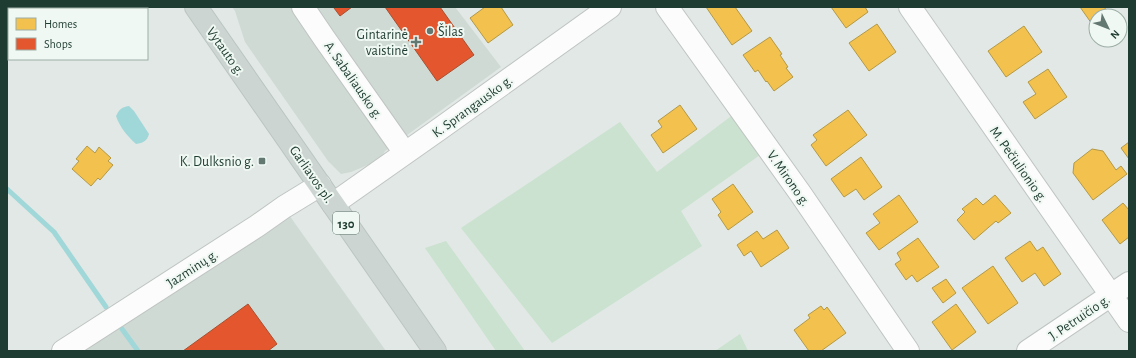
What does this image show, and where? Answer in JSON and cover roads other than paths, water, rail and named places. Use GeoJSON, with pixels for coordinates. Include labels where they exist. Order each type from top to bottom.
{"type":"FeatureCollection","features":[{"type":"Feature","properties":{"kind":"main road","name":"Vytauto g."},"geometry":{"type":"LineString","coordinates":[[196,7],[257,95]]}},
{"type":"Feature","properties":{"kind":"main road","name":"Garliavos pl."},"geometry":{"type":"LineString","coordinates":[[257,95],[435,351]]}},
{"type":"Feature","properties":{"kind":"street","name":"A. Sabaliausko g."},"geometry":{"type":"LineString","coordinates":[[303,7],[405,153]]}},
{"type":"Feature","properties":{"kind":"street","name":"K. Sprangausko g."},"geometry":{"type":"LineString","coordinates":[[333,204],[610,7]]}},
{"type":"Feature","properties":{"kind":"street","name":"V. Mirono g."},"geometry":{"type":"LineString","coordinates":[[667,7],[800,193],[908,351]]}},
{"type":"Feature","properties":{"kind":"street","name":"M. Pečiulionio g."},"geometry":{"type":"LineString","coordinates":[[910,7],[1129,321]]}},
{"type":"Feature","properties":{"kind":"street","name":"Jazminų g."},"geometry":{"type":"LineString","coordinates":[[64,351],[320,185]]}},
{"type":"Feature","properties":{"kind":"street","name":"J. Petruičio g."},"geometry":{"type":"LineString","coordinates":[[1028,351],[1129,283]]}},
{"type":"Feature","properties":{"kind":"water"},"geometry":{"type":"Polygon","coordinates":[[[129,106],[149,134],[146,140],[141,143],[136,144],[117,120],[116,116],[118,112],[124,107],[129,106]]]}},
{"type":"Feature","properties":{"kind":"waterway"},"geometry":{"type":"LineString","coordinates":[[7,189],[54,232],[106,307]]}},
{"type":"Feature","properties":{"kind":"waterway"},"geometry":{"type":"LineString","coordinates":[[122,329],[138,351]]}},
{"type":"Feature","properties":{"kind":"place","name":"Šilas"},"geometry":{"type":"Point","coordinates":[430,31]}},
{"type":"Feature","properties":{"kind":"place","name":"Gintarinė vaistinė"},"geometry":{"type":"Point","coordinates":[416,42]}},
{"type":"Feature","properties":{"kind":"place","name":"K. Dulksnio g."},"geometry":{"type":"Point","coordinates":[262,161]}}]}
